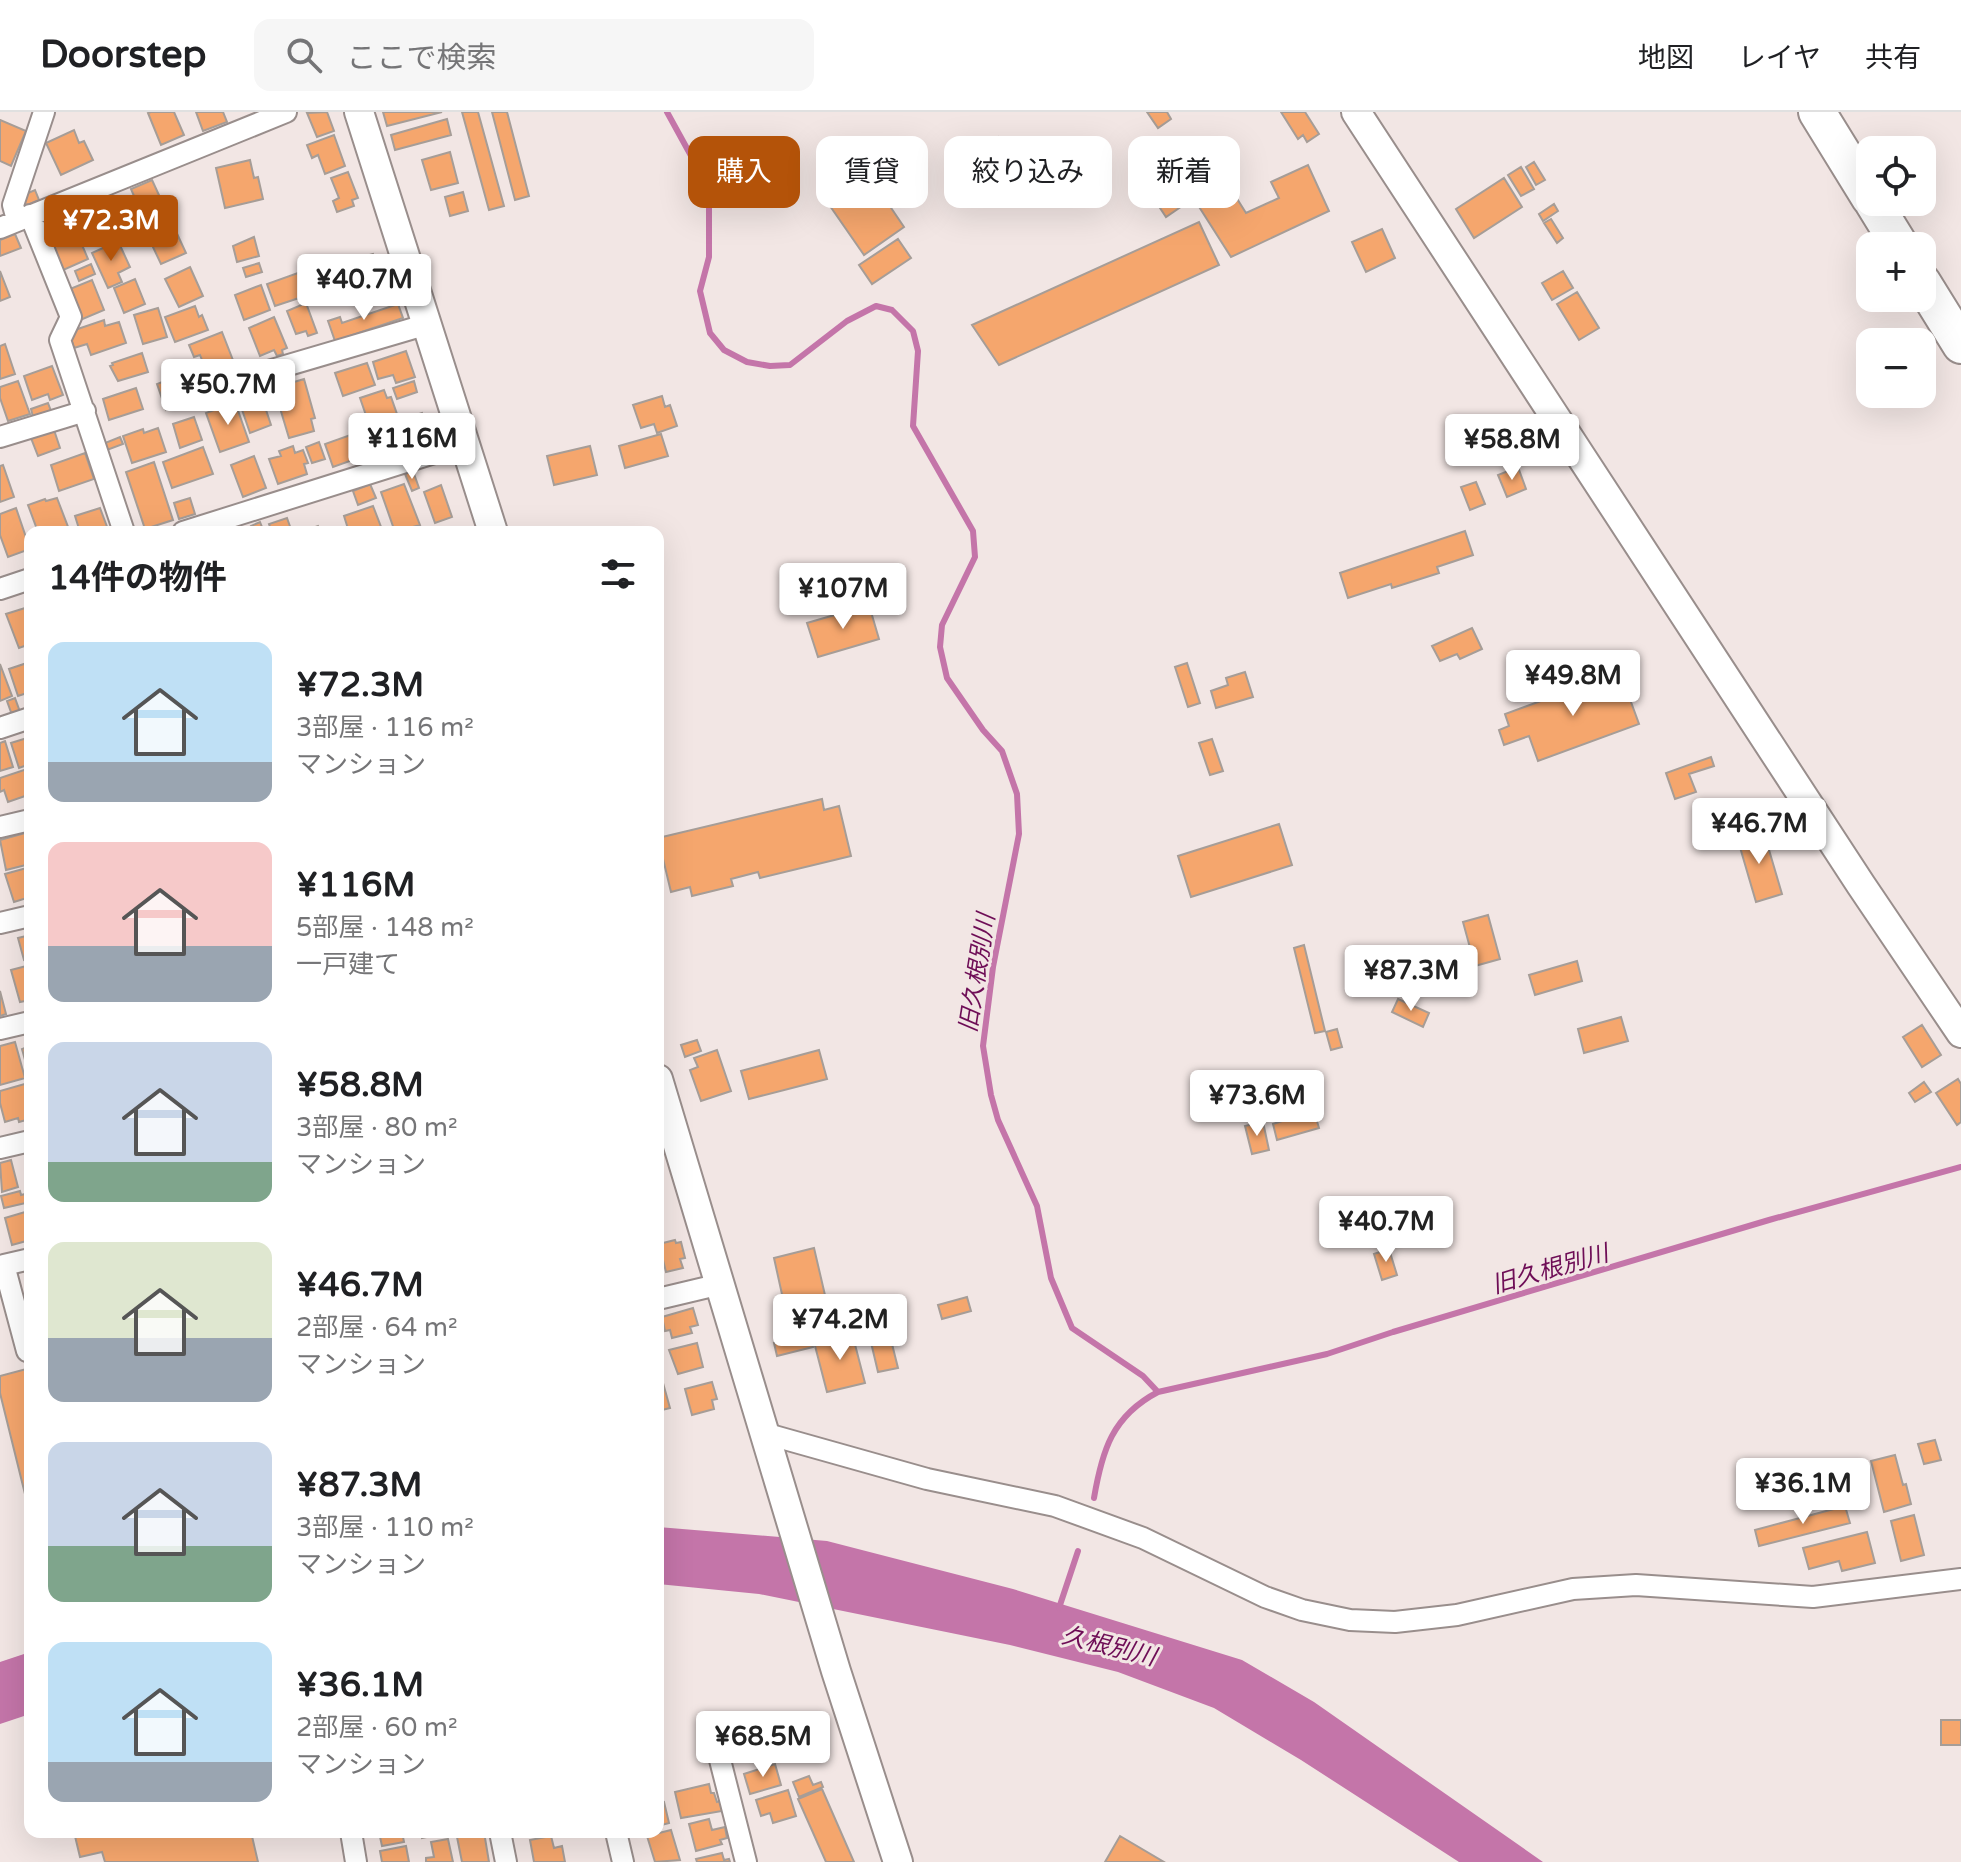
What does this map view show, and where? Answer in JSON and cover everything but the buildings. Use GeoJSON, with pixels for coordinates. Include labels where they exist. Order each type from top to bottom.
{"type":"FeatureCollection","features":[{"type":"Feature","properties":{"kind":"highway"},"geometry":{"type":"LineString","coordinates":[[1817,112],[1856,176]]}},
{"type":"Feature","properties":{"kind":"highway"},"geometry":{"type":"LineString","coordinates":[[1936,305],[1961,345]]}},
{"type":"Feature","properties":{"kind":"street"},"geometry":{"type":"LineString","coordinates":[[44,112],[13,205],[16,221],[71,317],[60,340],[122,526]]}},
{"type":"Feature","properties":{"kind":"street"},"geometry":{"type":"LineString","coordinates":[[16,221],[286,112]]}},
{"type":"Feature","properties":{"kind":"street"},"geometry":{"type":"LineString","coordinates":[[359,112],[491,526]]}},
{"type":"Feature","properties":{"kind":"street"},"geometry":{"type":"LineString","coordinates":[[1356,112],[1844,860],[1961,1033]]}},
{"type":"Feature","properties":{"kind":"street"},"geometry":{"type":"LineString","coordinates":[[207,389],[428,324]]}},
{"type":"Feature","properties":{"kind":"street"},"geometry":{"type":"LineString","coordinates":[[0,437],[85,411]]}},
{"type":"Feature","properties":{"kind":"street"},"geometry":{"type":"LineString","coordinates":[[202,526],[466,443]]}},
{"type":"Feature","properties":{"kind":"street"},"geometry":{"type":"LineString","coordinates":[[0,589],[24,581]]}},
{"type":"Feature","properties":{"kind":"street"},"geometry":{"type":"LineString","coordinates":[[0,728],[24,720]]}},
{"type":"Feature","properties":{"kind":"street"},"geometry":{"type":"LineString","coordinates":[[0,827],[24,821]]}},
{"type":"Feature","properties":{"kind":"street"},"geometry":{"type":"LineString","coordinates":[[0,923],[24,917]]}},
{"type":"Feature","properties":{"kind":"street"},"geometry":{"type":"LineString","coordinates":[[0,1029],[24,1023]]}},
{"type":"Feature","properties":{"kind":"street"},"geometry":{"type":"LineString","coordinates":[[664,1099],[836,1671],[898,1862]]}},
{"type":"Feature","properties":{"kind":"street"},"geometry":{"type":"LineString","coordinates":[[0,1148],[24,1142]]}},
{"type":"Feature","properties":{"kind":"street"},"geometry":{"type":"LineString","coordinates":[[24,1260],[4,1265],[24,1340]]}},
{"type":"Feature","properties":{"kind":"street"},"geometry":{"type":"LineString","coordinates":[[664,1298],[721,1284]]}},
{"type":"Feature","properties":{"kind":"street"},"geometry":{"type":"LineString","coordinates":[[767,1434],[927,1479],[1055,1506],[1143,1538],[1265,1597],[1302,1610],[1350,1620],[1395,1622],[1457,1615],[1573,1589],[1620,1586],[1813,1597],[1961,1579]]}},
{"type":"Feature","properties":{"kind":"street"},"geometry":{"type":"LineString","coordinates":[[719,1756],[746,1862]]}},
{"type":"Feature","properties":{"kind":"street"},"geometry":{"type":"LineString","coordinates":[[352,1838],[356,1862]]}},
{"type":"Feature","properties":{"kind":"street"},"geometry":{"type":"LineString","coordinates":[[501,1838],[506,1862]]}},
{"type":"Feature","properties":{"kind":"street"},"geometry":{"type":"LineString","coordinates":[[617,1838],[623,1862]]}},
{"type":"Feature","properties":{"kind":"water","name":"久根別川"},"geometry":{"type":"Polygon","coordinates":[[[664,1527],[827,1541],[1013,1589],[1242,1660],[1314,1702],[1543,1862],[1459,1862],[1214,1708],[1118,1672],[1010,1645],[759,1594],[664,1585],[664,1527]]]}},
{"type":"Feature","properties":{"kind":"water"},"geometry":{"type":"Polygon","coordinates":[[[24,1654],[24,1716],[0,1724],[0,1662],[24,1654]]]}},
{"type":"Feature","properties":{"kind":"waterway","name":"旧久根別川"},"geometry":{"type":"LineString","coordinates":[[667,112],[695,163],[709,201],[709,257],[700,291],[710,333],[724,350],[747,362],[790,365],[847,321],[876,306],[892,310],[913,331],[918,351],[913,426],[973,531],[975,557],[942,625],[940,647],[947,678],[983,730],[1002,751],[1017,794],[1019,834],[993,967],[983,1046],[998,1120],[1037,1206],[1051,1278],[1072,1328],[1143,1376],[1158,1392],[1327,1354],[1769,1220],[1961,1167]]}},
{"type":"Feature","properties":{"kind":"waterway"},"geometry":{"type":"LineString","coordinates":[[1094,1498],[1101,1465],[1112,1436],[1130,1412],[1158,1392]]}},
{"type":"Feature","properties":{"kind":"waterway"},"geometry":{"type":"LineString","coordinates":[[1059,1608],[1078,1551]]}}]}
